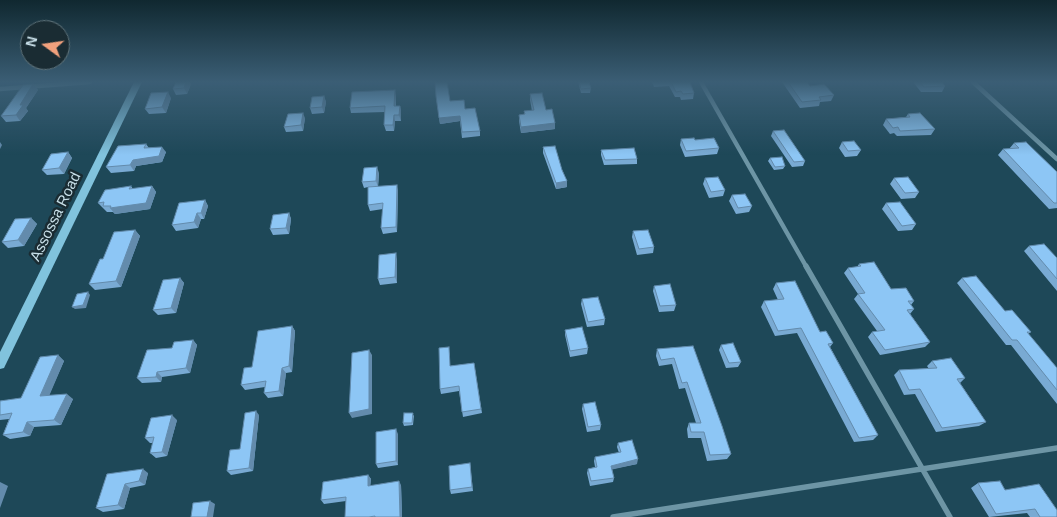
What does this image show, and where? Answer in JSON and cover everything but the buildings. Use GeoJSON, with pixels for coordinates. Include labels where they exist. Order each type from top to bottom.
{"type":"FeatureCollection","features":[{"type":"Feature","properties":{"kind":"street","name":"Assossa Road"},"geometry":{"type":"LineString","coordinates":[[0,364],[127,106]]}},
{"type":"Feature","properties":{"kind":"street"},"geometry":{"type":"LineString","coordinates":[[715,106],[950,517]]}},
{"type":"Feature","properties":{"kind":"street"},"geometry":{"type":"LineString","coordinates":[[999,106],[1057,159]]}},
{"type":"Feature","properties":{"kind":"street"},"geometry":{"type":"LineString","coordinates":[[613,517],[1057,448]]}}]}
